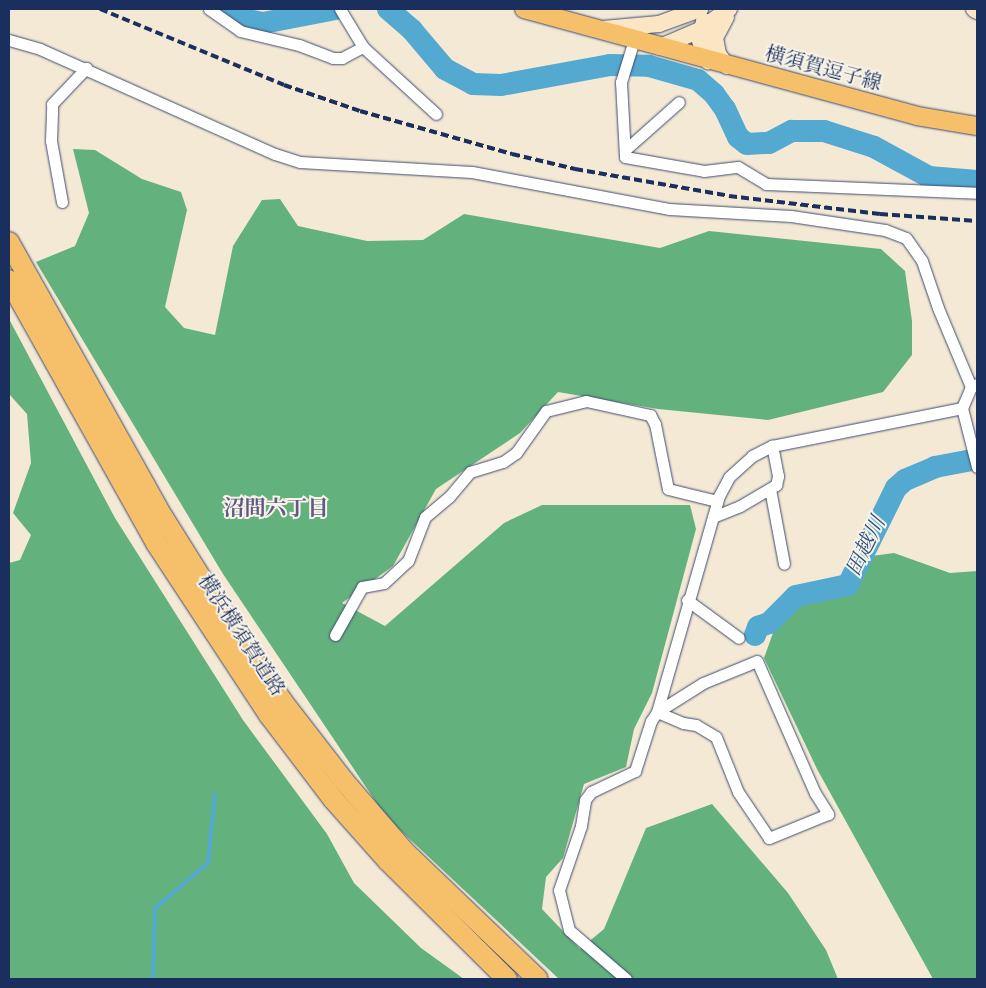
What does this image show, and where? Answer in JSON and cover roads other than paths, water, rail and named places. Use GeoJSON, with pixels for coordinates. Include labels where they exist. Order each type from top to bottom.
{"type":"FeatureCollection","features":[{"type":"Feature","properties":{"kind":"highway","name":"横浜横須賀道路"},"geometry":{"type":"LineString","coordinates":[[9,242],[163,517],[241,642],[283,702],[344,781],[406,853],[538,979]]}},
{"type":"Feature","properties":{"kind":"highway","name":"横浜横須賀道路"},"geometry":{"type":"LineString","coordinates":[[9,280],[156,543],[268,716],[388,861],[507,979]]}},
{"type":"Feature","properties":{"kind":"main road"},"geometry":{"type":"LineString","coordinates":[[524,9],[598,30],[632,47]]}},
{"type":"Feature","properties":{"kind":"main road","name":"横須賀逗子線"},"geometry":{"type":"LineString","coordinates":[[632,47],[660,47],[917,116],[977,126]]}},
{"type":"Feature","properties":{"kind":"street"},"geometry":{"type":"LineString","coordinates":[[209,9],[240,31],[299,45],[333,58],[342,58],[363,47]]}},
{"type":"Feature","properties":{"kind":"street"},"geometry":{"type":"LineString","coordinates":[[598,30],[659,24],[700,9]]}},
{"type":"Feature","properties":{"kind":"street"},"geometry":{"type":"LineString","coordinates":[[708,61],[701,48],[700,30],[712,9]]}},
{"type":"Feature","properties":{"kind":"street"},"geometry":{"type":"LineString","coordinates":[[660,47],[700,30],[730,9]]}},
{"type":"Feature","properties":{"kind":"street"},"geometry":{"type":"LineString","coordinates":[[727,66],[718,54],[715,38],[730,9]]}},
{"type":"Feature","properties":{"kind":"street"},"geometry":{"type":"LineString","coordinates":[[341,12],[363,47],[436,114]]}},
{"type":"Feature","properties":{"kind":"street"},"geometry":{"type":"LineString","coordinates":[[9,40],[86,68],[275,154],[300,162],[472,172],[669,209],[791,216],[885,230],[906,238],[922,261],[938,308],[974,386],[962,408],[975,462]]}},
{"type":"Feature","properties":{"kind":"street"},"geometry":{"type":"LineString","coordinates":[[632,47],[622,77],[625,158],[704,171],[738,167],[766,184],[977,193]]}},
{"type":"Feature","properties":{"kind":"street"},"geometry":{"type":"LineString","coordinates":[[62,202],[52,142],[52,104],[86,68]]}},
{"type":"Feature","properties":{"kind":"street"},"geometry":{"type":"LineString","coordinates":[[625,150],[679,102]]}},
{"type":"Feature","properties":{"kind":"street"},"geometry":{"type":"LineString","coordinates":[[335,635],[362,587],[384,583],[408,561],[425,517],[449,497],[470,472],[503,462],[516,453],[546,411],[586,401],[650,415],[655,424],[668,489],[717,501]]}},
{"type":"Feature","properties":{"kind":"street"},"geometry":{"type":"LineString","coordinates":[[626,979],[569,930],[559,890],[581,826],[585,800],[590,792],[635,771],[651,721],[657,712],[687,600],[717,501],[729,477],[752,456],[772,446],[962,408]]}},
{"type":"Feature","properties":{"kind":"street"},"geometry":{"type":"LineString","coordinates":[[713,516],[776,485],[778,476],[772,446]]}},
{"type":"Feature","properties":{"kind":"street"},"geometry":{"type":"LineString","coordinates":[[770,489],[784,564]]}},
{"type":"Feature","properties":{"kind":"street"},"geometry":{"type":"LineString","coordinates":[[687,600],[739,638]]}},
{"type":"Feature","properties":{"kind":"street"},"geometry":{"type":"LineString","coordinates":[[757,661],[815,793],[828,814],[769,838],[738,792],[716,737],[696,724],[683,723],[657,712],[703,683],[757,661]]}},
{"type":"Feature","properties":{"kind":"waterway"},"geometry":{"type":"LineString","coordinates":[[225,9],[234,17],[263,23],[336,9]]}},
{"type":"Feature","properties":{"kind":"waterway"},"geometry":{"type":"LineString","coordinates":[[388,9],[412,30],[445,69],[473,84],[501,85],[610,65],[649,66],[698,80],[714,94],[725,109],[738,137],[747,144],[769,143],[792,131],[824,131],[874,147],[929,177],[977,181]]}},
{"type":"Feature","properties":{"kind":"waterway","name":"田越川"},"geometry":{"type":"LineString","coordinates":[[755,635],[758,627],[769,623],[796,596],[848,585],[896,488],[905,480],[935,467],[977,459]]}},
{"type":"Feature","properties":{"kind":"waterway"},"geometry":{"type":"LineString","coordinates":[[153,979],[155,908],[208,863],[215,794]]}},
{"type":"Feature","properties":{"kind":"railway"},"geometry":{"type":"LineString","coordinates":[[100,9],[284,85],[360,111],[512,154],[575,169],[729,196],[880,214],[977,221]]}},
{"type":"Feature","properties":{"kind":"district","name":"沼間六丁目"},"geometry":{"type":"Point","coordinates":[276,510]}}]}
